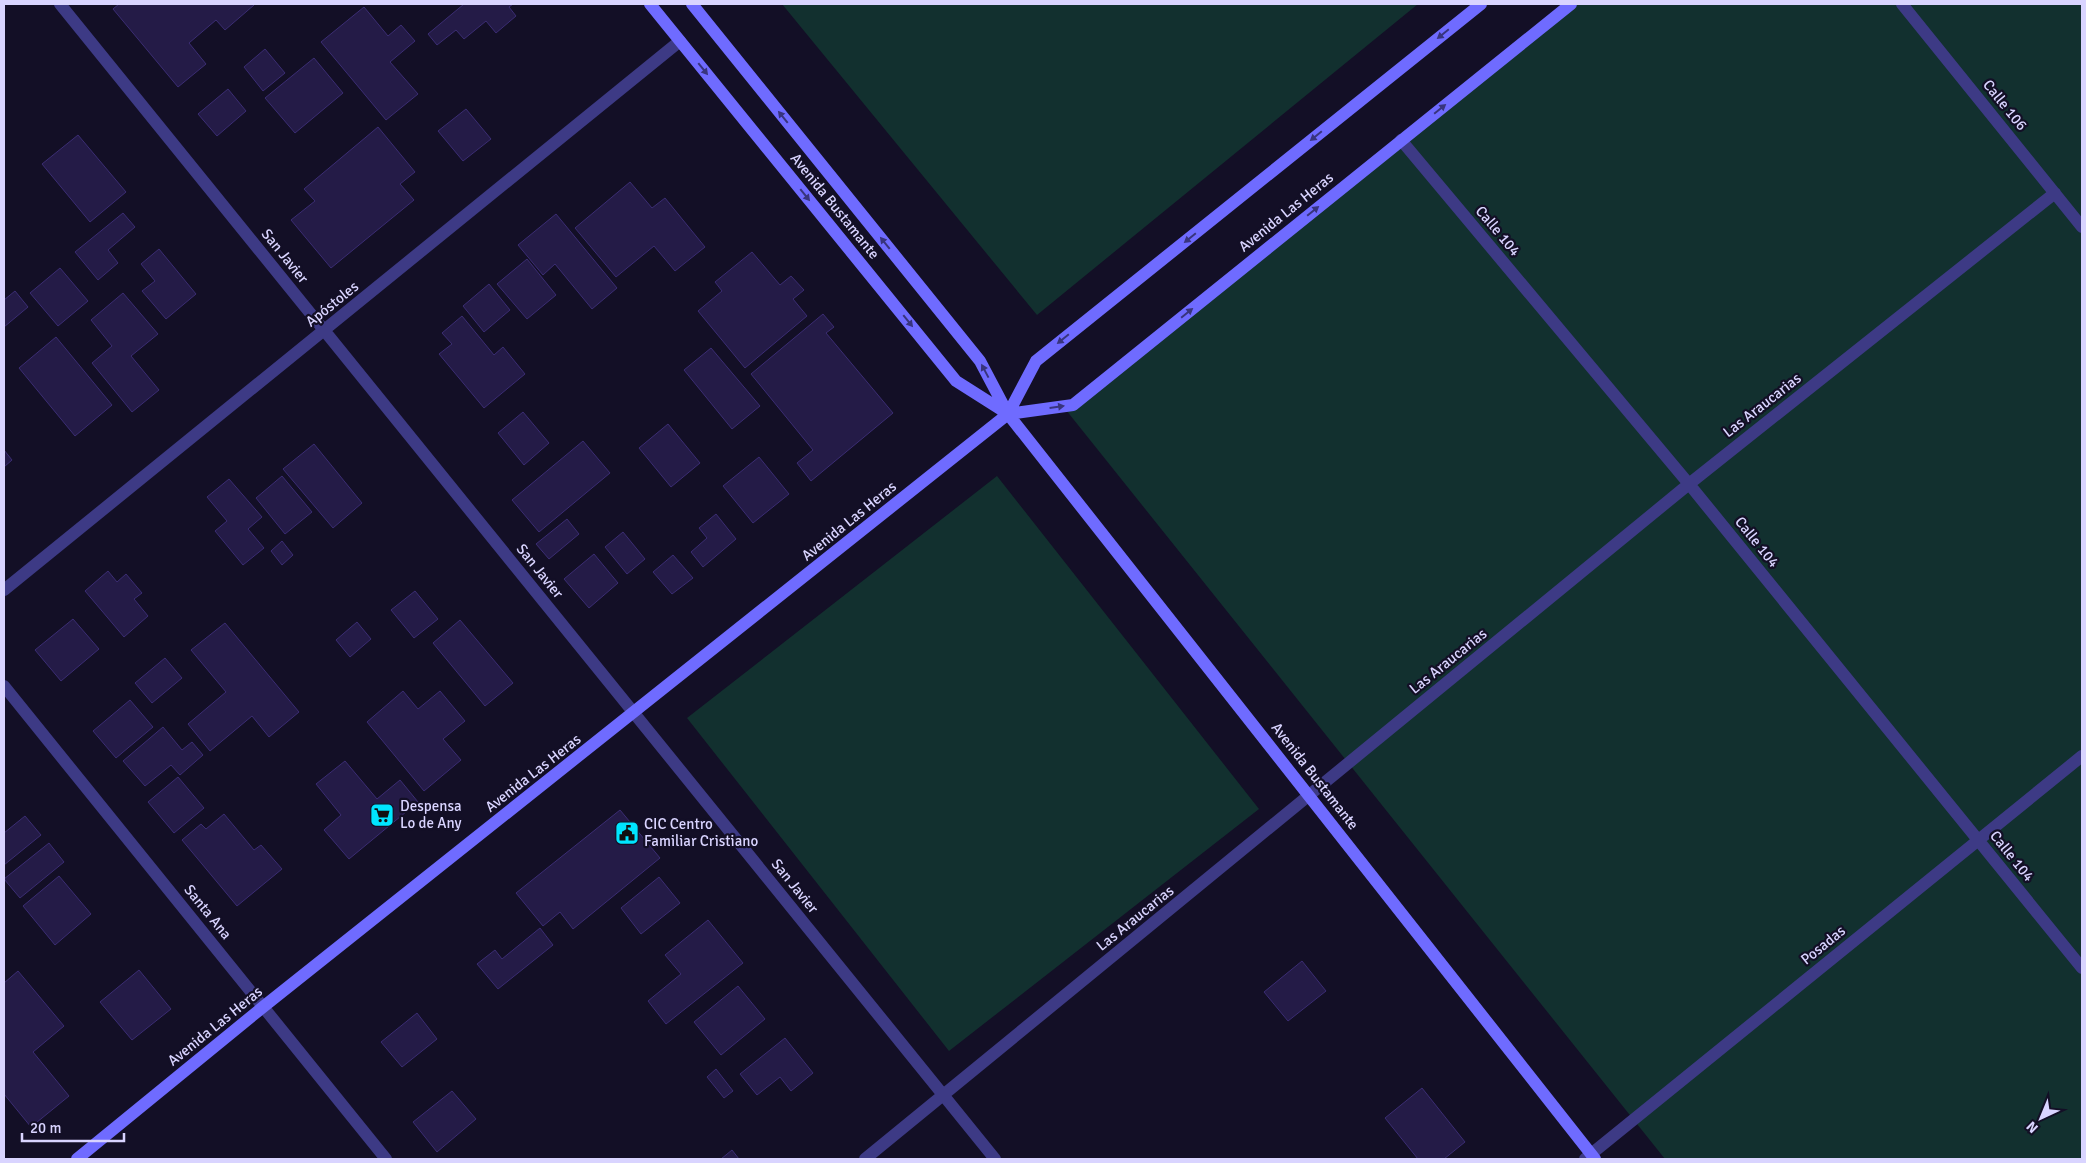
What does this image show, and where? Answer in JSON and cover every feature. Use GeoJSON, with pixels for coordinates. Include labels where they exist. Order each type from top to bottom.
{"type":"FeatureCollection","features":[{"type":"Feature","properties":{"kind":"main road","name":"Avenida Bustamante"},"geometry":{"type":"LineString","coordinates":[[650,4],[956,381],[1008,414]]}},
{"type":"Feature","properties":{"kind":"main road","name":"Avenida Bustamante"},"geometry":{"type":"LineString","coordinates":[[692,4],[980,361],[1008,414],[1310,796],[1590,1158]]}},
{"type":"Feature","properties":{"kind":"main road","name":"Avenida Las Heras"},"geometry":{"type":"LineString","coordinates":[[77,1159],[264,1007],[1008,414],[1036,361],[1481,4]]}},
{"type":"Feature","properties":{"kind":"main road","name":"Avenida Las Heras"},"geometry":{"type":"LineString","coordinates":[[1008,414],[1073,405],[1571,4]]}},
{"type":"Feature","properties":{"kind":"street","name":"San Javier"},"geometry":{"type":"LineString","coordinates":[[60,4],[995,1159]]}},
{"type":"Feature","properties":{"kind":"street","name":"Calle 106"},"geometry":{"type":"LineString","coordinates":[[1902,4],[2082,227]]}},
{"type":"Feature","properties":{"kind":"street","name":"Apóstoles"},"geometry":{"type":"LineString","coordinates":[[4,590],[680,41]]}},
{"type":"Feature","properties":{"kind":"street","name":"Calle 104"},"geometry":{"type":"LineString","coordinates":[[1401,140],[1689,484],[2082,968]]}},
{"type":"Feature","properties":{"kind":"street","name":"Las Araucarias"},"geometry":{"type":"LineString","coordinates":[[865,1159],[1689,484],[2055,193]]}},
{"type":"Feature","properties":{"kind":"street","name":"Santa Ana"},"geometry":{"type":"LineString","coordinates":[[4,686],[386,1159]]}},
{"type":"Feature","properties":{"kind":"street","name":"Posadas"},"geometry":{"type":"LineString","coordinates":[[1590,1158],[2082,756]]}},
{"type":"Feature","properties":{"kind":"green space"},"geometry":{"type":"Polygon","coordinates":[[[782,4],[1418,4],[1037,315],[782,4]]]}},
{"type":"Feature","properties":{"kind":"green space"},"geometry":{"type":"Polygon","coordinates":[[[1569,4],[2082,4],[2082,1159],[1665,1159],[1066,410],[1569,4]]]}},
{"type":"Feature","properties":{"kind":"green space"},"geometry":{"type":"Polygon","coordinates":[[[997,476],[1259,809],[949,1051],[687,718],[997,476]]]}},
{"type":"Feature","properties":{"kind":"building"},"geometry":{"type":"Polygon","coordinates":[[[119,4],[254,5],[225,30],[216,20],[189,43],[206,64],[178,87],[113,9],[119,4]]]}},
{"type":"Feature","properties":{"kind":"building"},"geometry":{"type":"Polygon","coordinates":[[[464,4],[513,4],[509,7],[516,16],[496,33],[486,21],[464,39],[456,30],[437,45],[428,34],[464,4]]]}},
{"type":"Feature","properties":{"kind":"building"},"geometry":{"type":"Polygon","coordinates":[[[364,7],[388,36],[401,25],[415,41],[390,62],[418,94],[386,120],[321,42],[364,7]]]}},
{"type":"Feature","properties":{"kind":"building"},"geometry":{"type":"Polygon","coordinates":[[[265,49],[285,73],[263,91],[244,67],[265,49]]]}},
{"type":"Feature","properties":{"kind":"building"},"geometry":{"type":"Polygon","coordinates":[[[314,58],[343,93],[295,133],[265,98],[314,58]]]}},
{"type":"Feature","properties":{"kind":"building"},"geometry":{"type":"Polygon","coordinates":[[[228,89],[246,111],[217,136],[198,114],[228,89]]]}},
{"type":"Feature","properties":{"kind":"building"},"geometry":{"type":"Polygon","coordinates":[[[466,109],[491,139],[463,161],[438,131],[466,109]]]}},
{"type":"Feature","properties":{"kind":"building"},"geometry":{"type":"Polygon","coordinates":[[[378,127],[415,172],[400,184],[414,200],[331,268],[291,220],[315,201],[304,189],[378,127]]]}},
{"type":"Feature","properties":{"kind":"building"},"geometry":{"type":"Polygon","coordinates":[[[78,135],[126,192],[90,222],[42,164],[78,135]]]}},
{"type":"Feature","properties":{"kind":"building"},"geometry":{"type":"Polygon","coordinates":[[[630,182],[652,208],[665,198],[705,247],[675,271],[654,246],[616,277],[575,228],[630,182]]]}},
{"type":"Feature","properties":{"kind":"building"},"geometry":{"type":"Polygon","coordinates":[[[123,213],[135,227],[108,250],[118,263],[98,280],[75,252],[123,213]]]}},
{"type":"Feature","properties":{"kind":"building"},"geometry":{"type":"Polygon","coordinates":[[[556,214],[617,288],[592,309],[555,264],[543,275],[518,245],[556,214]]]}},
{"type":"Feature","properties":{"kind":"building"},"geometry":{"type":"Polygon","coordinates":[[[159,249],[196,294],[166,319],[142,291],[155,281],[141,264],[159,249]]]}},
{"type":"Feature","properties":{"kind":"building"},"geometry":{"type":"Polygon","coordinates":[[[752,252],[780,285],[791,276],[804,290],[793,299],[807,316],[745,368],[698,311],[722,291],[715,282],[752,252]]]}},
{"type":"Feature","properties":{"kind":"building"},"geometry":{"type":"Polygon","coordinates":[[[527,259],[556,295],[527,319],[497,284],[527,259]]]}},
{"type":"Feature","properties":{"kind":"building"},"geometry":{"type":"Polygon","coordinates":[[[60,268],[88,301],[58,326],[30,293],[60,268]]]}},
{"type":"Feature","properties":{"kind":"building"},"geometry":{"type":"Polygon","coordinates":[[[489,284],[510,310],[484,332],[463,306],[489,284]]]}},
{"type":"Feature","properties":{"kind":"building"},"geometry":{"type":"Polygon","coordinates":[[[15,291],[28,307],[4,327],[4,300],[15,291]]]}},
{"type":"Feature","properties":{"kind":"building"},"geometry":{"type":"Polygon","coordinates":[[[123,293],[158,334],[131,356],[159,390],[132,412],[92,363],[112,346],[91,320],[123,293]]]}},
{"type":"Feature","properties":{"kind":"building"},"geometry":{"type":"Polygon","coordinates":[[[823,314],[834,327],[826,333],[893,413],[811,481],[797,463],[813,450],[751,374],[823,314]]]}},
{"type":"Feature","properties":{"kind":"building"},"geometry":{"type":"Polygon","coordinates":[[[462,316],[494,355],[503,347],[525,374],[484,408],[439,354],[452,344],[442,333],[462,316]]]}},
{"type":"Feature","properties":{"kind":"building"},"geometry":{"type":"Polygon","coordinates":[[[56,337],[112,405],[75,436],[19,368],[56,337]]]}},
{"type":"Feature","properties":{"kind":"building"},"geometry":{"type":"Polygon","coordinates":[[[711,348],[760,406],[732,429],[684,370],[711,348]]]}},
{"type":"Feature","properties":{"kind":"building"},"geometry":{"type":"Polygon","coordinates":[[[523,412],[549,443],[524,465],[498,433],[523,412]]]}},
{"type":"Feature","properties":{"kind":"building"},"geometry":{"type":"Polygon","coordinates":[[[668,424],[700,463],[671,487],[639,448],[668,424]]]}},
{"type":"Feature","properties":{"kind":"building"},"geometry":{"type":"Polygon","coordinates":[[[583,441],[610,473],[539,532],[512,500],[583,441]]]}},
{"type":"Feature","properties":{"kind":"building"},"geometry":{"type":"Polygon","coordinates":[[[314,444],[362,503],[333,528],[283,469],[314,444]]]}},
{"type":"Feature","properties":{"kind":"building"},"geometry":{"type":"Polygon","coordinates":[[[4,450],[12,460],[4,467],[4,450]]]}},
{"type":"Feature","properties":{"kind":"building"},"geometry":{"type":"Polygon","coordinates":[[[759,457],[789,494],[753,523],[723,486],[759,457]]]}},
{"type":"Feature","properties":{"kind":"building"},"geometry":{"type":"Polygon","coordinates":[[[282,476],[312,512],[285,534],[256,498],[282,476]]]}},
{"type":"Feature","properties":{"kind":"building"},"geometry":{"type":"Polygon","coordinates":[[[229,479],[262,517],[248,529],[264,548],[243,565],[215,531],[227,521],[207,497],[229,479]]]}},
{"type":"Feature","properties":{"kind":"building"},"geometry":{"type":"Polygon","coordinates":[[[716,514],[736,539],[703,567],[691,552],[707,538],[699,528],[716,514]]]}},
{"type":"Feature","properties":{"kind":"building"},"geometry":{"type":"Polygon","coordinates":[[[567,519],[579,534],[549,559],[536,544],[567,519]]]}},
{"type":"Feature","properties":{"kind":"building"},"geometry":{"type":"Polygon","coordinates":[[[623,532],[645,559],[627,574],[605,547],[623,532]]]}},
{"type":"Feature","properties":{"kind":"building"},"geometry":{"type":"Polygon","coordinates":[[[282,541],[293,555],[282,565],[271,551],[282,541]]]}},
{"type":"Feature","properties":{"kind":"building"},"geometry":{"type":"Polygon","coordinates":[[[594,554],[618,583],[589,608],[564,579],[594,554]]]}},
{"type":"Feature","properties":{"kind":"building"},"geometry":{"type":"Polygon","coordinates":[[[673,555],[693,578],[672,594],[653,572],[673,555]]]}},
{"type":"Feature","properties":{"kind":"building"},"geometry":{"type":"Polygon","coordinates":[[[108,571],[117,582],[126,574],[142,593],[134,599],[148,616],[124,637],[85,591],[108,571]]]}},
{"type":"Feature","properties":{"kind":"building"},"geometry":{"type":"Polygon","coordinates":[[[415,591],[438,619],[414,638],[391,610],[415,591]]]}},
{"type":"Feature","properties":{"kind":"building"},"geometry":{"type":"Polygon","coordinates":[[[73,619],[99,649],[61,681],[35,650],[73,619]]]}},
{"type":"Feature","properties":{"kind":"building"},"geometry":{"type":"Polygon","coordinates":[[[460,620],[513,683],[485,706],[433,643],[460,620]]]}},
{"type":"Feature","properties":{"kind":"building"},"geometry":{"type":"Polygon","coordinates":[[[357,622],[371,639],[350,657],[336,640],[357,622]]]}},
{"type":"Feature","properties":{"kind":"building"},"geometry":{"type":"Polygon","coordinates":[[[225,623],[299,712],[269,737],[252,716],[210,751],[188,724],[226,692],[191,650],[225,623]]]}},
{"type":"Feature","properties":{"kind":"building"},"geometry":{"type":"Polygon","coordinates":[[[165,658],[182,678],[152,703],[135,683],[165,658]]]}},
{"type":"Feature","properties":{"kind":"building"},"geometry":{"type":"Polygon","coordinates":[[[403,691],[418,709],[440,691],[465,721],[443,739],[461,760],[424,791],[367,722],[403,691]]]}},
{"type":"Feature","properties":{"kind":"building"},"geometry":{"type":"Polygon","coordinates":[[[130,700],[153,727],[116,758],[93,731],[130,700]]]}},
{"type":"Feature","properties":{"kind":"building"},"geometry":{"type":"Polygon","coordinates":[[[163,727],[182,750],[192,742],[203,755],[180,775],[171,765],[145,786],[123,761],[163,727]]]}},
{"type":"Feature","properties":{"kind":"building"},"geometry":{"type":"Polygon","coordinates":[[[345,761],[377,799],[400,780],[418,802],[349,859],[324,830],[341,815],[316,784],[345,761]]]}},
{"type":"Feature","properties":{"kind":"building"},"geometry":{"type":"Polygon","coordinates":[[[178,777],[204,808],[174,833],[148,802],[178,777]]]}},
{"type":"Feature","properties":{"kind":"building"},"geometry":{"type":"Polygon","coordinates":[[[620,810],[660,858],[573,929],[560,912],[543,926],[516,893],[620,810]]]}},
{"type":"Feature","properties":{"kind":"building"},"geometry":{"type":"Polygon","coordinates":[[[224,814],[254,850],[261,845],[282,869],[237,906],[182,840],[201,824],[206,829],[224,814]]]}},
{"type":"Feature","properties":{"kind":"building"},"geometry":{"type":"Polygon","coordinates":[[[25,816],[41,835],[4,865],[4,833],[25,816]]]}},
{"type":"Feature","properties":{"kind":"building"},"geometry":{"type":"Polygon","coordinates":[[[49,843],[64,862],[20,898],[4,879],[49,843]]]}},
{"type":"Feature","properties":{"kind":"building"},"geometry":{"type":"Polygon","coordinates":[[[59,876],[91,914],[55,945],[23,906],[59,876]]]}},
{"type":"Feature","properties":{"kind":"building"},"geometry":{"type":"Polygon","coordinates":[[[659,877],[680,903],[641,934],[621,908],[659,877]]]}},
{"type":"Feature","properties":{"kind":"building"},"geometry":{"type":"Polygon","coordinates":[[[708,920],[743,963],[666,1024],[648,1001],[681,974],[665,955],[708,920]]]}},
{"type":"Feature","properties":{"kind":"building"},"geometry":{"type":"Polygon","coordinates":[[[540,928],[553,945],[498,989],[477,964],[495,950],[502,959],[540,928]]]}},
{"type":"Feature","properties":{"kind":"building"},"geometry":{"type":"Polygon","coordinates":[[[1302,961],[1326,991],[1288,1021],[1264,992],[1302,961]]]}},
{"type":"Feature","properties":{"kind":"building"},"geometry":{"type":"Polygon","coordinates":[[[139,970],[171,1009],[132,1040],[100,1002],[139,970]]]}},
{"type":"Feature","properties":{"kind":"building"},"geometry":{"type":"Polygon","coordinates":[[[18,971],[64,1026],[33,1052],[69,1096],[31,1127],[4,1094],[4,983],[18,971]]]}},
{"type":"Feature","properties":{"kind":"building"},"geometry":{"type":"Polygon","coordinates":[[[738,986],[765,1019],[721,1055],[694,1022],[738,986]]]}},
{"type":"Feature","properties":{"kind":"building"},"geometry":{"type":"Polygon","coordinates":[[[417,1013],[437,1039],[402,1067],[381,1042],[417,1013]]]}},
{"type":"Feature","properties":{"kind":"building"},"geometry":{"type":"Polygon","coordinates":[[[785,1038],[813,1073],[791,1091],[780,1077],[757,1095],[740,1074],[785,1038]]]}},
{"type":"Feature","properties":{"kind":"building"},"geometry":{"type":"Polygon","coordinates":[[[716,1069],[733,1091],[724,1098],[707,1077],[716,1069]]]}},
{"type":"Feature","properties":{"kind":"building"},"geometry":{"type":"Polygon","coordinates":[[[1422,1088],[1465,1142],[1444,1159],[1418,1159],[1385,1118],[1422,1088]]]}},
{"type":"Feature","properties":{"kind":"building"},"geometry":{"type":"Polygon","coordinates":[[[452,1091],[476,1119],[437,1152],[413,1122],[452,1091]]]}},
{"type":"Feature","properties":{"kind":"building"},"geometry":{"type":"Polygon","coordinates":[[[732,1150],[739,1159],[721,1159],[732,1150]]]}},
{"type":"Feature","properties":{"kind":"place","name":"Despensa Lo de Any"},"geometry":{"type":"Point","coordinates":[382,815]}},
{"type":"Feature","properties":{"kind":"place","name":"CIC Centro Familiar Cristiano"},"geometry":{"type":"Point","coordinates":[627,833]}}]}
